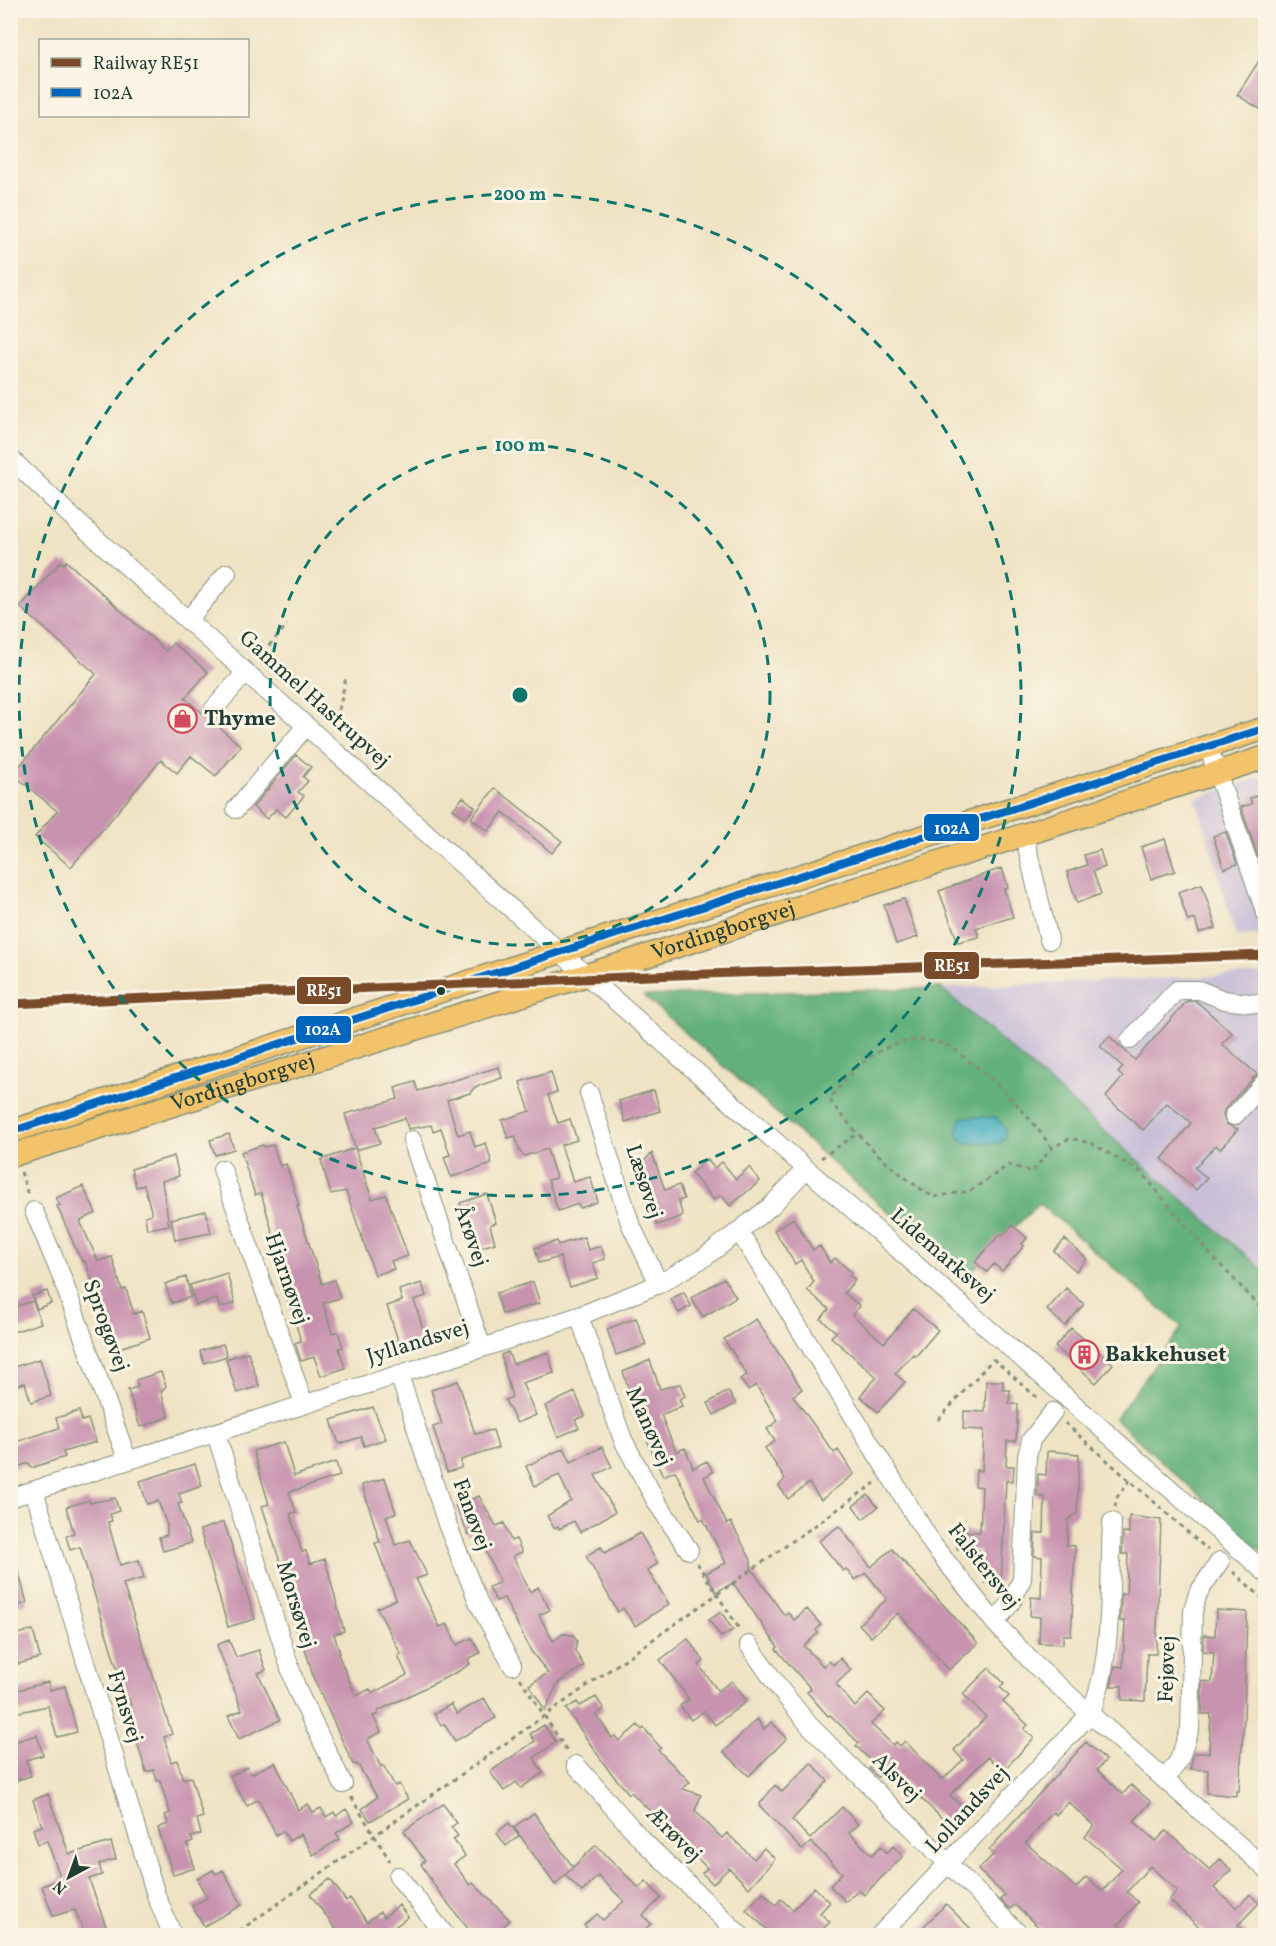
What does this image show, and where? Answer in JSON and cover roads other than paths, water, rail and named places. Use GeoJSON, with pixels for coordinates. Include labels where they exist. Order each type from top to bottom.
{"type":"FeatureCollection","features":[{"type":"Feature","properties":{"kind":"main road","name":"Vordingborgvej"},"geometry":{"type":"LineString","coordinates":[[10,1132],[560,952],[1266,728]]}},
{"type":"Feature","properties":{"kind":"main road","name":"Vordingborgvej"},"geometry":{"type":"LineString","coordinates":[[13,1155],[587,975],[1266,757]]}},
{"type":"Feature","properties":{"kind":"street","name":"Gammel Hastrupvej"},"geometry":{"type":"LineString","coordinates":[[10,458],[306,726],[587,975]]}},
{"type":"Feature","properties":{"kind":"street"},"geometry":{"type":"LineString","coordinates":[[188,620],[227,573]]}},
{"type":"Feature","properties":{"kind":"street"},"geometry":{"type":"LineString","coordinates":[[213,710],[246,672]]}},
{"type":"Feature","properties":{"kind":"street"},"geometry":{"type":"LineString","coordinates":[[236,808],[306,726]]}},
{"type":"Feature","properties":{"kind":"street"},"geometry":{"type":"LineString","coordinates":[[1208,746],[1266,914]]}},
{"type":"Feature","properties":{"kind":"street"},"geometry":{"type":"LineString","coordinates":[[1024,835],[1049,940]]}},
{"type":"Feature","properties":{"kind":"street","name":"Lidemarksvej"},"geometry":{"type":"LineString","coordinates":[[587,975],[1266,1573]]}},
{"type":"Feature","properties":{"kind":"street"},"geometry":{"type":"LineString","coordinates":[[1130,1040],[1177,990],[1199,990],[1224,1000],[1266,1005]]}},
{"type":"Feature","properties":{"kind":"street"},"geometry":{"type":"LineString","coordinates":[[1234,1116],[1266,1081]]}},
{"type":"Feature","properties":{"kind":"street","name":"Læsøvej"},"geometry":{"type":"LineString","coordinates":[[589,1093],[630,1223],[659,1284]]}},
{"type":"Feature","properties":{"kind":"street","name":"Årøvej"},"geometry":{"type":"LineString","coordinates":[[412,1140],[482,1348]]}},
{"type":"Feature","properties":{"kind":"street","name":"Hjarnøvej"},"geometry":{"type":"LineString","coordinates":[[222,1169],[304,1404]]}},
{"type":"Feature","properties":{"kind":"street","name":"Jyllandsvej"},"geometry":{"type":"LineString","coordinates":[[10,1498],[482,1348],[579,1316],[659,1284],[705,1257],[771,1206],[806,1169]]}},
{"type":"Feature","properties":{"kind":"street","name":"Sprogøvej"},"geometry":{"type":"LineString","coordinates":[[34,1210],[61,1275],[127,1460]]}},
{"type":"Feature","properties":{"kind":"street","name":"Falstersvej"},"geometry":{"type":"LineString","coordinates":[[739,1231],[933,1545],[995,1623],[1089,1715],[1263,1859]]}},
{"type":"Feature","properties":{"kind":"street","name":"Manøvej"},"geometry":{"type":"LineString","coordinates":[[579,1316],[623,1440],[657,1503],[689,1550]]}},
{"type":"Feature","properties":{"kind":"street","name":"Fanøvej"},"geometry":{"type":"LineString","coordinates":[[399,1374],[447,1524],[479,1604],[512,1665]]}},
{"type":"Feature","properties":{"kind":"street"},"geometry":{"type":"LineString","coordinates":[[995,1623],[1012,1602],[1022,1579],[1027,1456],[1031,1440],[1053,1412]]}},
{"type":"Feature","properties":{"kind":"street","name":"Morsøvej"},"geometry":{"type":"LineString","coordinates":[[216,1434],[297,1690],[344,1784]]}},
{"type":"Feature","properties":{"kind":"street","name":"Fynsvej"},"geometry":{"type":"LineString","coordinates":[[34,1490],[156,1895],[173,1935]]}},
{"type":"Feature","properties":{"kind":"street"},"geometry":{"type":"LineString","coordinates":[[1089,1715],[1098,1698],[1104,1674],[1112,1522]]}},
{"type":"Feature","properties":{"kind":"street","name":"Fejøvej"},"geometry":{"type":"LineString","coordinates":[[1166,1780],[1179,1760],[1190,1729],[1193,1611],[1198,1593],[1221,1561]]}},
{"type":"Feature","properties":{"kind":"street","name":"Alsvej"},"geometry":{"type":"LineString","coordinates":[[749,1645],[778,1688],[809,1725],[1021,1935]]}},
{"type":"Feature","properties":{"kind":"street","name":"Lollandsvej"},"geometry":{"type":"LineString","coordinates":[[879,1935],[949,1865],[1089,1715]]}},
{"type":"Feature","properties":{"kind":"street","name":"Ærøvej"},"geometry":{"type":"LineString","coordinates":[[576,1765],[643,1840],[741,1935]]}},
{"type":"Feature","properties":{"kind":"street"},"geometry":{"type":"LineString","coordinates":[[398,1876],[446,1935]]}},
{"type":"Feature","properties":{"kind":"water"},"geometry":{"type":"Polygon","coordinates":[[[963,1117],[996,1117],[1005,1129],[1006,1136],[1000,1143],[964,1143],[957,1134],[963,1117]]]}},
{"type":"Feature","properties":{"kind":"rail line","name":"RE51"},"geometry":{"type":"LineString","coordinates":[[10,1004],[649,976],[1266,955]]}},
{"type":"Feature","properties":{"kind":"place","name":"Thyme"},"geometry":{"type":"Point","coordinates":[183,719]}},
{"type":"Feature","properties":{"kind":"place","name":"Bakkehuset"},"geometry":{"type":"Point","coordinates":[1084,1355]}}]}
